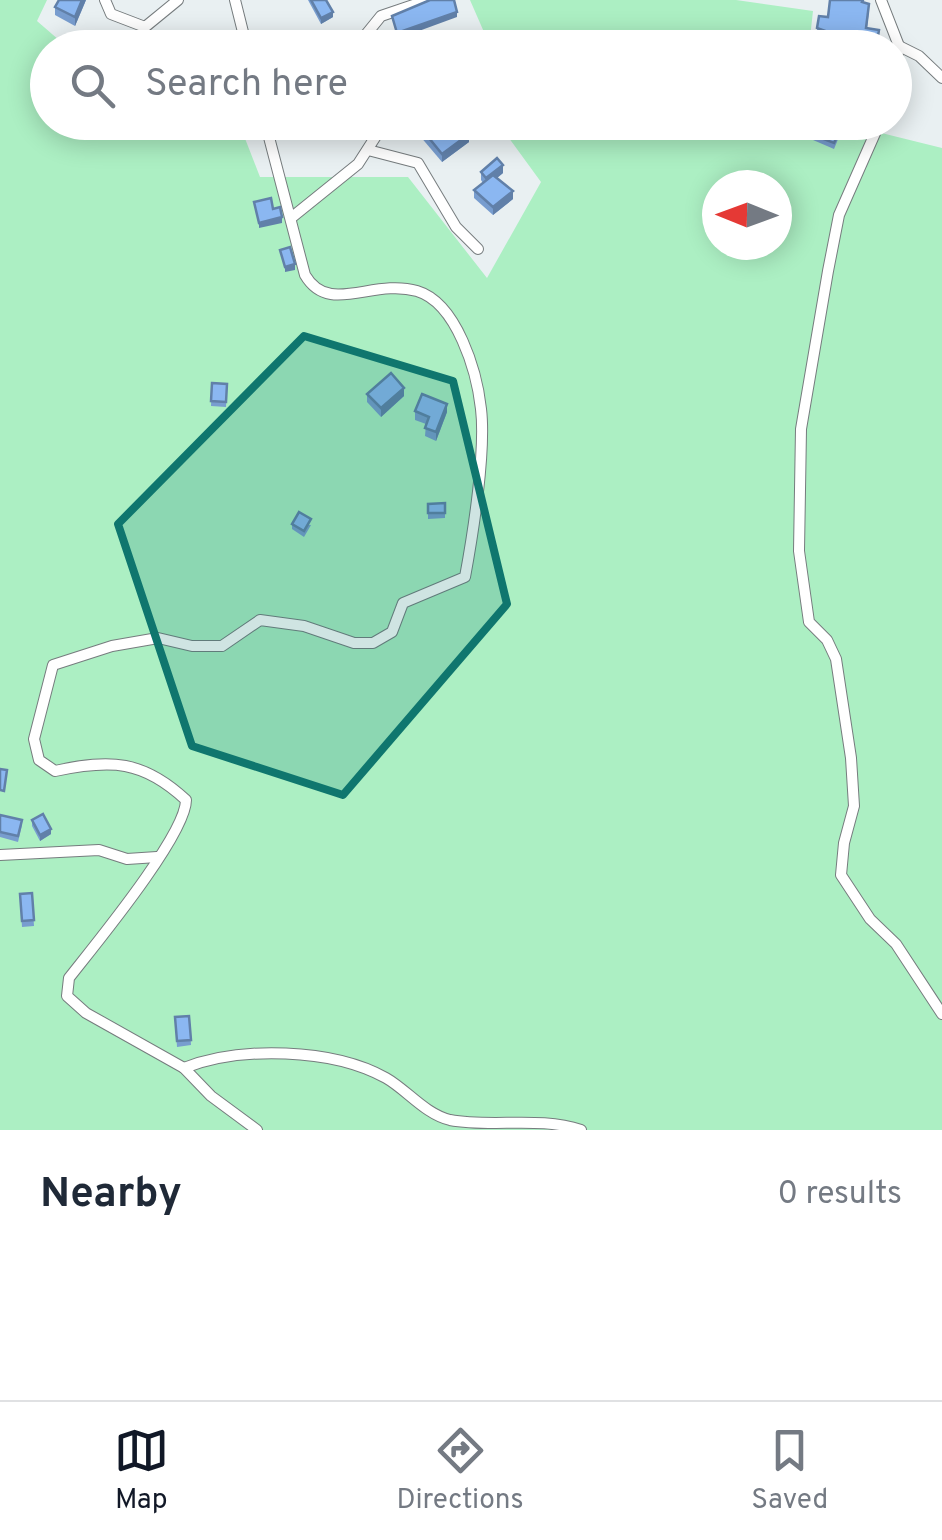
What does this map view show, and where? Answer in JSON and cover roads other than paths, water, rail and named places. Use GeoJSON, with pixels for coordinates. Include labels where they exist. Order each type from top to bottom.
{"type":"FeatureCollection","features":[{"type":"Feature","properties":{"kind":"street"},"geometry":{"type":"LineString","coordinates":[[105,0],[111,14],[145,27],[178,0]]}},
{"type":"Feature","properties":{"kind":"street"},"geometry":{"type":"LineString","coordinates":[[235,0],[242,30]]}},
{"type":"Feature","properties":{"kind":"street"},"geometry":{"type":"LineString","coordinates":[[369,30],[380,16],[428,0]]}},
{"type":"Feature","properties":{"kind":"street"},"geometry":{"type":"LineString","coordinates":[[882,0],[893,30]]}},
{"type":"Feature","properties":{"kind":"street"},"geometry":{"type":"LineString","coordinates":[[912,52],[942,78]]}},
{"type":"Feature","properties":{"kind":"street"},"geometry":{"type":"LineString","coordinates":[[257,1130],[211,1096],[184,1068],[86,1013],[68,996],[68,978],[157,857],[186,812],[186,800],[164,780],[118,762],[55,771],[39,760],[34,739],[52,666],[112,646],[158,638],[192,646],[222,646],[260,620],[304,626],[354,643],[373,643],[392,632],[402,604],[465,577],[481,410],[466,352],[452,322],[421,292],[388,286],[325,296],[315,292],[305,275],[270,140]]}},
{"type":"Feature","properties":{"kind":"street"},"geometry":{"type":"LineString","coordinates":[[291,218],[368,150],[374,140]]}},
{"type":"Feature","properties":{"kind":"street"},"geometry":{"type":"LineString","coordinates":[[872,140],[839,215],[828,272],[801,429],[798,551],[809,622],[827,640],[836,659],[851,758],[854,806],[841,875],[870,919],[896,944],[942,1014]]}},
{"type":"Feature","properties":{"kind":"street"},"geometry":{"type":"LineString","coordinates":[[368,150],[418,163],[456,227],[478,249]]}},
{"type":"Feature","properties":{"kind":"street"},"geometry":{"type":"LineString","coordinates":[[0,855],[100,850],[126,860],[157,857]]}},
{"type":"Feature","properties":{"kind":"street"},"geometry":{"type":"LineString","coordinates":[[184,1068],[216,1055],[252,1052],[331,1058],[364,1066],[448,1120],[580,1130]]}}]}
